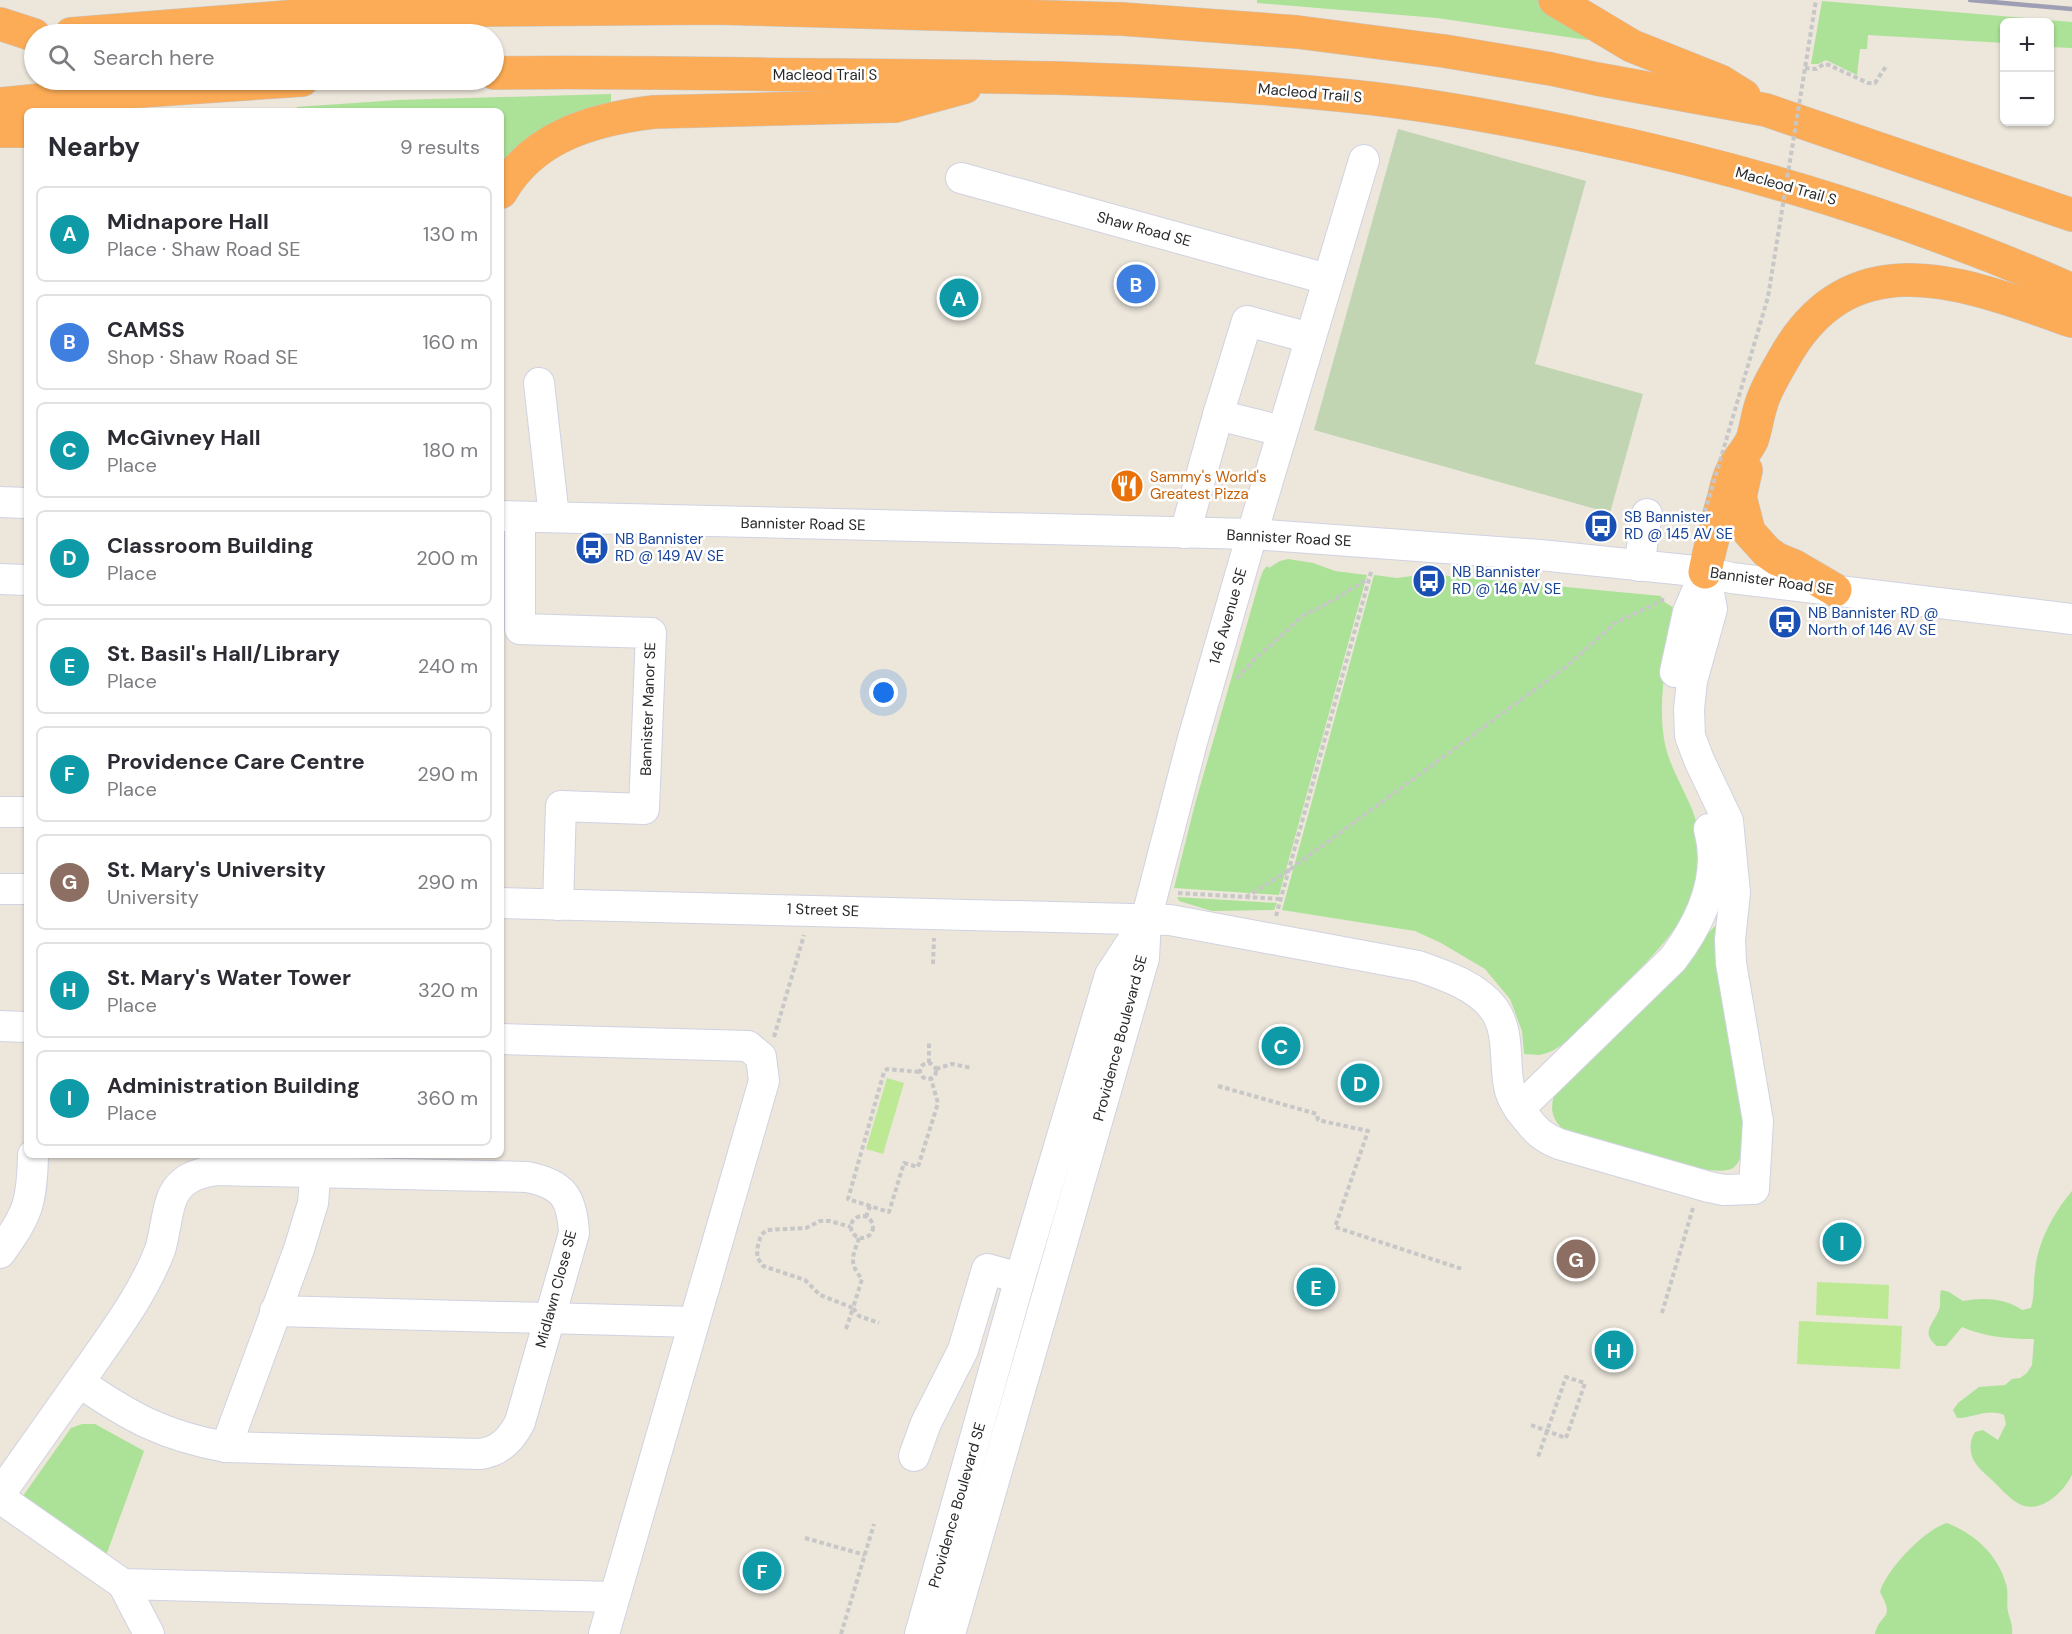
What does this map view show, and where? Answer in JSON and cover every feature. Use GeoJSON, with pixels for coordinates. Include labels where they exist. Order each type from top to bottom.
{"type":"FeatureCollection","features":[{"type":"Feature","properties":{"kind":"highway"},"geometry":{"type":"LineString","coordinates":[[1555,0],[1632,46],[1720,81],[1766,110]]}},
{"type":"Feature","properties":{"kind":"highway"},"geometry":{"type":"LineString","coordinates":[[197,24],[361,11],[722,4],[1122,19],[1297,32],[1466,54],[1766,110],[2072,215]]}},
{"type":"Feature","properties":{"kind":"highway"},"geometry":{"type":"LineString","coordinates":[[0,24],[24,32]]}},
{"type":"Feature","properties":{"kind":"highway"},"geometry":{"type":"LineString","coordinates":[[0,41],[24,37]]}},
{"type":"Feature","properties":{"kind":"highway","name":"Macleod Trail S"},"geometry":{"type":"LineString","coordinates":[[507,73],[1006,76],[1197,83],[1350,96],[1439,108],[1557,129],[1720,167],[1816,194],[1921,229],[2010,263],[2072,290]]}},
{"type":"Feature","properties":{"kind":"highway"},"geometry":{"type":"LineString","coordinates":[[504,188],[518,168],[535,153],[564,135],[595,122],[654,112],[895,106],[1006,76]]}},
{"type":"Feature","properties":{"kind":"highway"},"geometry":{"type":"LineString","coordinates":[[0,104],[155,90]]}},
{"type":"Feature","properties":{"kind":"highway"},"geometry":{"type":"LineString","coordinates":[[0,131],[24,131]]}},
{"type":"Feature","properties":{"kind":"highway"},"geometry":{"type":"LineString","coordinates":[[1835,590],[1794,566],[1777,560],[1767,552],[1749,532],[1740,497],[1761,403],[1793,343],[1818,312],[1850,293],[1881,282],[1900,280],[1947,282],[2001,296],[2072,321]]}},
{"type":"Feature","properties":{"kind":"highway"},"geometry":{"type":"LineString","coordinates":[[1705,572],[1710,545],[1732,471],[1752,441]]}},
{"type":"Feature","properties":{"kind":"street","name":"146 Avenue SE"},"geometry":{"type":"LineString","coordinates":[[1146,920],[1192,742],[1282,431],[1364,160]]}},
{"type":"Feature","properties":{"kind":"street","name":"Shaw Road SE"},"geometry":{"type":"LineString","coordinates":[[961,178],[1328,279]]}},
{"type":"Feature","properties":{"kind":"street"},"geometry":{"type":"LineString","coordinates":[[1185,533],[1246,321],[1310,338]]}},
{"type":"Feature","properties":{"kind":"street"},"geometry":{"type":"LineString","coordinates":[[539,383],[554,517]]}},
{"type":"Feature","properties":{"kind":"street"},"geometry":{"type":"LineString","coordinates":[[1218,415],[1282,431]]}},
{"type":"Feature","properties":{"kind":"street"},"geometry":{"type":"LineString","coordinates":[[0,502],[24,503]]}},
{"type":"Feature","properties":{"kind":"street"},"geometry":{"type":"LineString","coordinates":[[1639,566],[1647,514]]}},
{"type":"Feature","properties":{"kind":"street","name":"Bannister Road SE"},"geometry":{"type":"LineString","coordinates":[[511,517],[1252,534],[1540,555],[1705,572],[1732,578],[2072,619]]}},
{"type":"Feature","properties":{"kind":"street","name":"Bannister Manor SE"},"geometry":{"type":"LineString","coordinates":[[511,517],[520,629],[651,633],[644,809],[561,806],[558,905]]}},
{"type":"Feature","properties":{"kind":"street"},"geometry":{"type":"LineString","coordinates":[[1705,572],[1712,609],[1692,681],[1689,709],[1690,736],[1728,821],[1735,892],[1730,940],[1731,963],[1758,1121],[1754,1189],[1724,1190],[1552,1141],[1543,1137],[1519,1109],[1672,959],[1695,925],[1711,885],[1712,839],[1704,811],[1683,770],[1672,729],[1674,679],[1688,612],[1705,572]]}},
{"type":"Feature","properties":{"kind":"street"},"geometry":{"type":"LineString","coordinates":[[0,579],[24,580]]}},
{"type":"Feature","properties":{"kind":"street"},"geometry":{"type":"LineString","coordinates":[[0,812],[24,812]]}},
{"type":"Feature","properties":{"kind":"street"},"geometry":{"type":"LineString","coordinates":[[0,889],[24,890]]}},
{"type":"Feature","properties":{"kind":"street","name":"1 Street SE"},"geometry":{"type":"LineString","coordinates":[[504,903],[1170,920],[1418,966],[1443,975],[1470,989],[1494,1010],[1501,1023],[1505,1040],[1510,1091],[1519,1109]]}},
{"type":"Feature","properties":{"kind":"street","name":"Providence Boulevard SE"},"geometry":{"type":"LineString","coordinates":[[920,1634],[1020,1278],[1110,975],[1146,920]]}},
{"type":"Feature","properties":{"kind":"street","name":"Providence Boulevard SE"},"geometry":{"type":"LineString","coordinates":[[950,1634],[1144,958],[1146,920]]}},
{"type":"Feature","properties":{"kind":"street"},"geometry":{"type":"LineString","coordinates":[[0,1026],[24,1027]]}},
{"type":"Feature","properties":{"kind":"street"},"geometry":{"type":"LineString","coordinates":[[504,1039],[748,1046],[761,1057],[764,1081],[604,1634]]}},
{"type":"Feature","properties":{"kind":"street"},"geometry":{"type":"LineString","coordinates":[[0,1253],[27,1211],[32,1190],[33,1158]]}},
{"type":"Feature","properties":{"kind":"street"},"geometry":{"type":"LineString","coordinates":[[226,1447],[274,1311],[299,1249],[313,1203],[317,1164]]}},
{"type":"Feature","properties":{"kind":"street","name":"Midlawn Close SE"},"geometry":{"type":"LineString","coordinates":[[0,1496],[136,1299],[160,1249],[171,1199],[185,1181],[201,1172],[317,1164],[527,1178],[546,1181],[560,1190],[573,1214],[574,1233],[520,1422],[506,1443],[492,1453],[226,1447],[189,1439],[148,1425],[79,1382]]}},
{"type":"Feature","properties":{"kind":"street"},"geometry":{"type":"LineString","coordinates":[[914,1456],[926,1423],[963,1350],[987,1269],[1020,1278]]}},
{"type":"Feature","properties":{"kind":"street"},"geometry":{"type":"LineString","coordinates":[[274,1311],[694,1322]]}},
{"type":"Feature","properties":{"kind":"street"},"geometry":{"type":"LineString","coordinates":[[0,1496],[123,1584],[149,1634]]}},
{"type":"Feature","properties":{"kind":"street"},"geometry":{"type":"LineString","coordinates":[[123,1584],[614,1597]]}},
{"type":"Feature","properties":{"kind":"path"},"geometry":{"type":"LineString","coordinates":[[1703,519],[1768,297],[1816,0]]}},
{"type":"Feature","properties":{"kind":"path"},"geometry":{"type":"LineString","coordinates":[[1805,68],[1816,69],[1824,64],[1829,65],[1868,83],[1875,83],[1887,65]]}},
{"type":"Feature","properties":{"kind":"path"},"geometry":{"type":"LineString","coordinates":[[1270,939],[1371,572]]}},
{"type":"Feature","properties":{"kind":"path"},"geometry":{"type":"LineString","coordinates":[[1230,685],[1255,658],[1304,615],[1369,578]]}},
{"type":"Feature","properties":{"kind":"path"},"geometry":{"type":"LineString","coordinates":[[1246,897],[1288,872],[1567,666],[1615,623],[1663,600],[1670,600]]}},
{"type":"Feature","properties":{"kind":"path"},"geometry":{"type":"LineString","coordinates":[[761,1057],[772,1042],[778,1027],[806,926]]}},
{"type":"Feature","properties":{"kind":"path"},"geometry":{"type":"LineString","coordinates":[[933,964],[934,931]]}},
{"type":"Feature","properties":{"kind":"path"},"geometry":{"type":"LineString","coordinates":[[929,1063],[930,1042]]}},
{"type":"Feature","properties":{"kind":"path"},"geometry":{"type":"LineString","coordinates":[[929,1063],[936,1070],[931,1079]]}},
{"type":"Feature","properties":{"kind":"path"},"geometry":{"type":"LineString","coordinates":[[919,1072],[922,1065],[929,1063]]}},
{"type":"Feature","properties":{"kind":"path"},"geometry":{"type":"LineString","coordinates":[[936,1070],[952,1064],[972,1068]]}},
{"type":"Feature","properties":{"kind":"path"},"geometry":{"type":"LineString","coordinates":[[919,1072],[887,1069],[884,1072],[848,1199],[889,1212],[904,1163],[918,1167],[938,1103],[931,1079]]}},
{"type":"Feature","properties":{"kind":"path"},"geometry":{"type":"LineString","coordinates":[[919,1072],[922,1077],[931,1079]]}},
{"type":"Feature","properties":{"kind":"path"},"geometry":{"type":"LineString","coordinates":[[1218,1086],[1317,1114],[1318,1120],[1368,1131],[1335,1227],[1462,1269]]}},
{"type":"Feature","properties":{"kind":"path"},"geometry":{"type":"LineString","coordinates":[[1662,1313],[1700,1184]]}},
{"type":"Feature","properties":{"kind":"path"},"geometry":{"type":"LineString","coordinates":[[866,1217],[870,1206]]}},
{"type":"Feature","properties":{"kind":"path"},"geometry":{"type":"LineString","coordinates":[[866,1217],[872,1225],[871,1233],[859,1238],[853,1234],[851,1227],[856,1218],[866,1217]]}},
{"type":"Feature","properties":{"kind":"path"},"geometry":{"type":"LineString","coordinates":[[851,1227],[830,1221],[820,1221],[806,1228],[767,1230],[761,1235],[757,1257],[763,1266],[805,1280],[820,1295],[853,1308],[859,1316],[879,1323]]}},
{"type":"Feature","properties":{"kind":"path"},"geometry":{"type":"LineString","coordinates":[[846,1329],[862,1279],[854,1269],[852,1260],[859,1238]]}},
{"type":"Feature","properties":{"kind":"path"},"geometry":{"type":"LineString","coordinates":[[1531,1425],[1547,1431],[1566,1438],[1585,1383],[1566,1377],[1547,1431],[1538,1457]]}},
{"type":"Feature","properties":{"kind":"path"},"geometry":{"type":"LineString","coordinates":[[840,1634],[874,1524]]}},
{"type":"Feature","properties":{"kind":"path"},"geometry":{"type":"LineString","coordinates":[[805,1538],[865,1555]]}},
{"type":"Feature","properties":{"kind":"green space"},"geometry":{"type":"Polygon","coordinates":[[[1257,0],[1538,0],[1590,32],[1588,40],[1437,18],[1257,3],[1257,0]]]}},
{"type":"Feature","properties":{"kind":"green space"},"geometry":{"type":"Polygon","coordinates":[[[1822,1],[2024,18],[2000,18],[2000,43],[1868,35],[1867,49],[1860,49],[1857,75],[1826,60],[1818,64],[1811,64],[1822,1]]]}},
{"type":"Feature","properties":{"kind":"green space"},"geometry":{"type":"Polygon","coordinates":[[[2054,20],[2072,22],[2072,48],[2054,47],[2054,20]]]}},
{"type":"Feature","properties":{"kind":"green space"},"geometry":{"type":"Polygon","coordinates":[[[611,94],[611,103],[504,169],[504,108],[297,108],[398,100],[611,94]]]}},
{"type":"Feature","properties":{"kind":"green space"},"geometry":{"type":"Polygon","coordinates":[[[1398,129],[1586,181],[1535,364],[1643,394],[1610,513],[1314,430],[1398,129]]]}},
{"type":"Feature","properties":{"kind":"green space"},"geometry":{"type":"Polygon","coordinates":[[[1288,559],[1313,563],[1335,571],[1367,575],[1279,895],[1174,888],[1195,804],[1260,579],[1267,566],[1269,568],[1288,559]]]}},
{"type":"Feature","properties":{"kind":"green space"},"geometry":{"type":"Polygon","coordinates":[[[1428,574],[1428,580],[1437,581],[1438,575],[1661,596],[1663,601],[1674,608],[1664,673],[1662,722],[1667,751],[1698,828],[1701,855],[1698,880],[1690,904],[1661,947],[1574,1035],[1547,1053],[1524,1054],[1522,1031],[1510,999],[1485,969],[1441,943],[1415,931],[1282,910],[1374,575],[1397,578],[1428,574]]]}},
{"type":"Feature","properties":{"kind":"green space"},"geometry":{"type":"Polygon","coordinates":[[[1177,897],[1277,903],[1274,910],[1212,911],[1179,901],[1177,897]]]}},
{"type":"Feature","properties":{"kind":"green space"},"geometry":{"type":"Polygon","coordinates":[[[1724,917],[1745,1144],[1738,1163],[1733,1168],[1720,1171],[1701,1169],[1650,1157],[1562,1128],[1554,1118],[1552,1108],[1558,1086],[1724,917]]]}},
{"type":"Feature","properties":{"kind":"green space"},"geometry":{"type":"Polygon","coordinates":[[[887,1078],[904,1083],[883,1154],[866,1149],[887,1078]]]}},
{"type":"Feature","properties":{"kind":"green space"},"geometry":{"type":"Polygon","coordinates":[[[2072,1191],[2072,1475],[2056,1496],[2041,1505],[2024,1506],[2010,1498],[1980,1469],[1971,1452],[1971,1441],[1975,1432],[1983,1430],[1998,1440],[2006,1424],[2004,1415],[1986,1413],[1957,1418],[1953,1410],[1958,1403],[1979,1387],[2005,1385],[2012,1379],[2020,1378],[2027,1373],[2032,1365],[2034,1339],[1997,1337],[1962,1327],[1946,1346],[1937,1346],[1929,1337],[1929,1328],[1939,1310],[1941,1290],[1963,1301],[1994,1300],[2009,1303],[2022,1310],[2031,1308],[2039,1249],[2053,1219],[2072,1191]]]}},
{"type":"Feature","properties":{"kind":"green space"},"geometry":{"type":"Polygon","coordinates":[[[1817,1282],[1889,1285],[1888,1319],[1816,1315],[1817,1282]]]}},
{"type":"Feature","properties":{"kind":"green space"},"geometry":{"type":"Polygon","coordinates":[[[1799,1321],[1902,1326],[1900,1369],[1797,1364],[1799,1321]]]}},
{"type":"Feature","properties":{"kind":"green space"},"geometry":{"type":"Polygon","coordinates":[[[82,1424],[95,1424],[144,1451],[104,1561],[18,1503],[71,1428],[82,1424]]]}},
{"type":"Feature","properties":{"kind":"green space"},"geometry":{"type":"Polygon","coordinates":[[[1947,1523],[1976,1539],[1997,1564],[2007,1587],[2007,1609],[2012,1634],[1875,1634],[1887,1612],[1880,1592],[1890,1573],[1907,1552],[1928,1533],[1947,1523]]]}},
{"type":"Feature","properties":{"kind":"railway"},"geometry":{"type":"LineString","coordinates":[[1970,0],[2072,9]]}},
{"type":"Feature","properties":{"kind":"place","name":"CAMSS"},"geometry":{"type":"Point","coordinates":[1136,284]}},
{"type":"Feature","properties":{"kind":"place","name":"Midnapore Hall"},"geometry":{"type":"Point","coordinates":[959,298]}},
{"type":"Feature","properties":{"kind":"place","name":"Sammy's World's Greatest Pizza"},"geometry":{"type":"Point","coordinates":[1127,486]}},
{"type":"Feature","properties":{"kind":"place","name":"SB Bannister RD @ 145 AV SE"},"geometry":{"type":"Point","coordinates":[1601,526]}},
{"type":"Feature","properties":{"kind":"place","name":"NB Bannister RD @ 149 AV SE"},"geometry":{"type":"Point","coordinates":[592,548]}},
{"type":"Feature","properties":{"kind":"place","name":"NB Bannister RD @ 146 AV SE"},"geometry":{"type":"Point","coordinates":[1429,581]}},
{"type":"Feature","properties":{"kind":"place","name":"NB Bannister RD @ North of 146 AV SE"},"geometry":{"type":"Point","coordinates":[1785,622]}},
{"type":"Feature","properties":{"kind":"place","name":"McGivney Hall"},"geometry":{"type":"Point","coordinates":[1281,1046]}},
{"type":"Feature","properties":{"kind":"place","name":"Classroom Building"},"geometry":{"type":"Point","coordinates":[1360,1083]}},
{"type":"Feature","properties":{"kind":"place","name":"Administration Building"},"geometry":{"type":"Point","coordinates":[1842,1242]}},
{"type":"Feature","properties":{"kind":"place","name":"St. Mary's University"},"geometry":{"type":"Point","coordinates":[1576,1259]}},
{"type":"Feature","properties":{"kind":"place","name":"St. Basil's Hall/Library"},"geometry":{"type":"Point","coordinates":[1316,1287]}},
{"type":"Feature","properties":{"kind":"place","name":"St. Mary's Water Tower"},"geometry":{"type":"Point","coordinates":[1614,1350]}},
{"type":"Feature","properties":{"kind":"place","name":"Providence Care Centre"},"geometry":{"type":"Point","coordinates":[762,1571]}}]}
